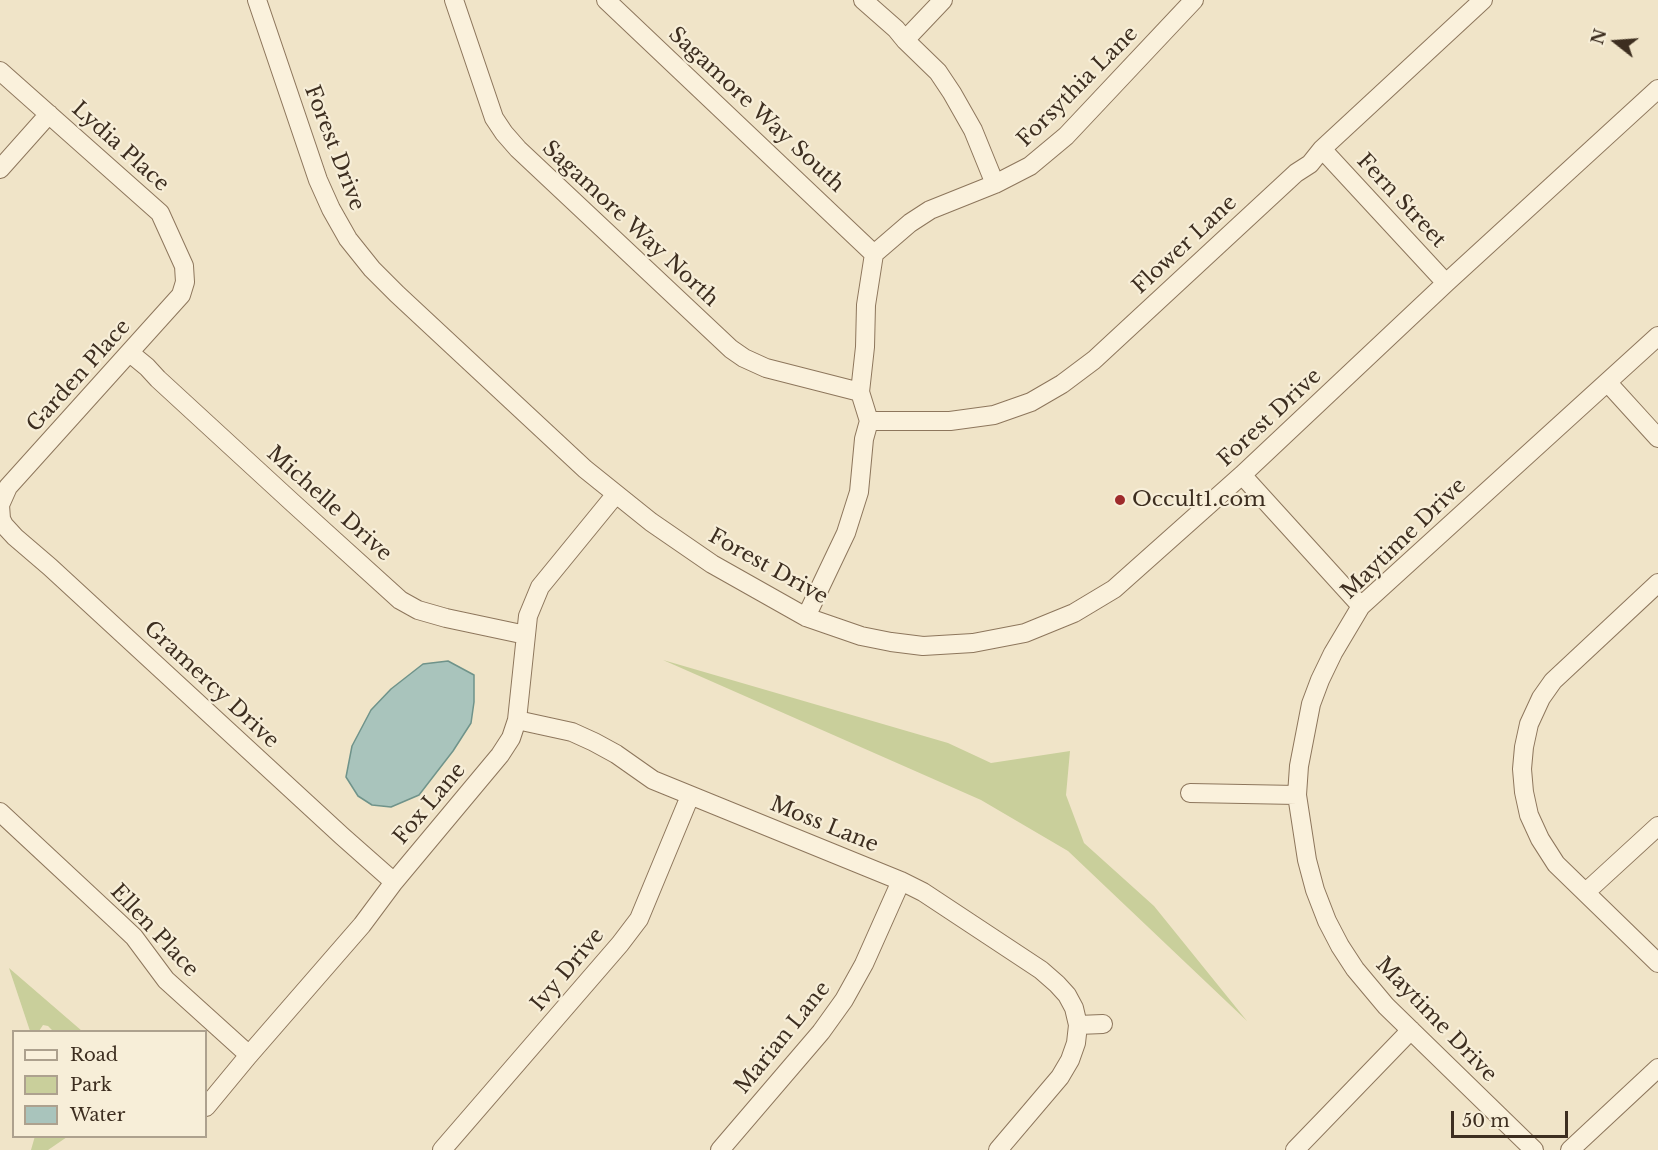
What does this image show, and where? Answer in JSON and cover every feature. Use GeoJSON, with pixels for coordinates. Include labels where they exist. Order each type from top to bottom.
{"type":"FeatureCollection","features":[{"type":"Feature","properties":{"kind":"street","name":"Forest Drive"},"geometry":{"type":"LineString","coordinates":[[257,0],[318,180],[331,209],[348,239],[372,269],[397,294],[585,469],[651,522],[712,564],[806,617],[861,636],[923,646],[974,643],[1025,633],[1074,613],[1114,589],[1242,475],[1658,89]]}},
{"type":"Feature","properties":{"kind":"street","name":"Sagamore Way North"},"geometry":{"type":"LineString","coordinates":[[454,0],[494,118],[518,150],[731,349],[766,368],[860,392]]}},
{"type":"Feature","properties":{"kind":"street","name":"Sagamore Way South"},"geometry":{"type":"LineString","coordinates":[[606,0],[874,254]]}},
{"type":"Feature","properties":{"kind":"street"},"geometry":{"type":"LineString","coordinates":[[863,0],[896,29],[904,40],[938,72],[973,130],[995,184]]}},
{"type":"Feature","properties":{"kind":"street"},"geometry":{"type":"LineString","coordinates":[[904,40],[943,0]]}},
{"type":"Feature","properties":{"kind":"street","name":"Forsythia Lane"},"geometry":{"type":"LineString","coordinates":[[874,254],[910,223],[930,210],[995,184],[1030,166],[1066,136],[1194,0]]}},
{"type":"Feature","properties":{"kind":"street","name":"Flower Lane"},"geometry":{"type":"LineString","coordinates":[[869,421],[950,421],[994,415],[1031,402],[1062,384],[1099,356],[1296,173],[1310,164],[1322,149],[1484,0]]}},
{"type":"Feature","properties":{"kind":"street","name":"Lydia Place"},"geometry":{"type":"LineString","coordinates":[[0,71],[160,213],[184,266],[184,275]]}},
{"type":"Feature","properties":{"kind":"street"},"geometry":{"type":"LineString","coordinates":[[0,169],[49,114]]}},
{"type":"Feature","properties":{"kind":"street","name":"Fern Street"},"geometry":{"type":"LineString","coordinates":[[1322,149],[1446,284]]}},
{"type":"Feature","properties":{"kind":"street"},"geometry":{"type":"LineString","coordinates":[[806,617],[846,533],[859,492],[864,440],[869,421],[860,392],[865,347],[866,305],[874,254]]}},
{"type":"Feature","properties":{"kind":"street","name":"Garden Place"},"geometry":{"type":"LineString","coordinates":[[0,509],[8,487],[181,295],[185,282],[184,275]]}},
{"type":"Feature","properties":{"kind":"street","name":"Maytime Drive"},"geometry":{"type":"LineString","coordinates":[[1534,1150],[1386,1006],[1355,969],[1340,945],[1327,921],[1307,860],[1297,795],[1299,766],[1311,704],[1333,653],[1361,606],[1658,336]]}},
{"type":"Feature","properties":{"kind":"street","name":"Michelle Drive"},"geometry":{"type":"LineString","coordinates":[[130,353],[400,600],[418,610],[446,618],[526,635]]}},
{"type":"Feature","properties":{"kind":"street"},"geometry":{"type":"LineString","coordinates":[[1608,383],[1658,438]]}},
{"type":"Feature","properties":{"kind":"street"},"geometry":{"type":"LineString","coordinates":[[1242,475],[1361,606]]}},
{"type":"Feature","properties":{"kind":"street","name":"Fox Lane"},"geometry":{"type":"LineString","coordinates":[[207,1106],[362,925],[394,882],[500,755],[511,738],[517,720],[528,616],[540,587],[616,494]]}},
{"type":"Feature","properties":{"kind":"street","name":"Gramercy Drive"},"geometry":{"type":"LineString","coordinates":[[0,509],[4,525],[15,537],[333,829],[394,882]]}},
{"type":"Feature","properties":{"kind":"street"},"geometry":{"type":"LineString","coordinates":[[1658,583],[1553,681],[1541,698],[1529,724],[1522,769],[1529,815],[1540,839],[1556,864],[1658,963]]}},
{"type":"Feature","properties":{"kind":"street","name":"Moss Lane"},"geometry":{"type":"LineString","coordinates":[[517,720],[572,732],[587,738],[616,753],[653,780],[923,892],[1041,970],[1066,995],[1074,1008],[1078,1025]]}},
{"type":"Feature","properties":{"kind":"street"},"geometry":{"type":"LineString","coordinates":[[1190,793],[1297,795]]}},
{"type":"Feature","properties":{"kind":"street","name":"Ivy Drive"},"geometry":{"type":"LineString","coordinates":[[442,1150],[639,919],[690,796]]}},
{"type":"Feature","properties":{"kind":"street","name":"Ellen Place"},"geometry":{"type":"LineString","coordinates":[[0,812],[117,920],[166,980],[249,1055]]}},
{"type":"Feature","properties":{"kind":"street"},"geometry":{"type":"LineString","coordinates":[[1586,892],[1658,826]]}},
{"type":"Feature","properties":{"kind":"street","name":"Marian Lane"},"geometry":{"type":"LineString","coordinates":[[720,1150],[821,1032],[844,1000],[864,964],[901,881]]}},
{"type":"Feature","properties":{"kind":"street"},"geometry":{"type":"LineString","coordinates":[[999,1150],[1060,1077],[1070,1060],[1076,1043],[1078,1025],[1102,1024]]}},
{"type":"Feature","properties":{"kind":"street"},"geometry":{"type":"LineString","coordinates":[[1295,1150],[1411,1030]]}},
{"type":"Feature","properties":{"kind":"street"},"geometry":{"type":"LineString","coordinates":[[1570,1150],[1658,1068]]}},
{"type":"Feature","properties":{"kind":"green space"},"geometry":{"type":"Polygon","coordinates":[[[663,660],[948,743],[991,763],[1070,751],[1066,795],[1084,843],[1154,906],[1247,1021],[1068,851],[981,800],[663,660]]]}},
{"type":"Feature","properties":{"kind":"green space"},"geometry":{"type":"Polygon","coordinates":[[[9,968],[81,1030],[52,1030],[43,1025],[40,1030],[30,1030],[9,968]]]}},
{"type":"Feature","properties":{"kind":"green space"},"geometry":{"type":"Polygon","coordinates":[[[34,1138],[66,1138],[48,1150],[31,1150],[34,1138]]]}},
{"type":"Feature","properties":{"kind":"water"},"geometry":{"type":"Polygon","coordinates":[[[448,661],[474,675],[471,723],[453,751],[419,795],[391,807],[372,805],[358,796],[346,777],[352,746],[371,710],[391,689],[423,664],[448,661]]]}},
{"type":"Feature","properties":{"kind":"place","name":"Occult1.com"},"geometry":{"type":"Point","coordinates":[1120,500]}}]}
